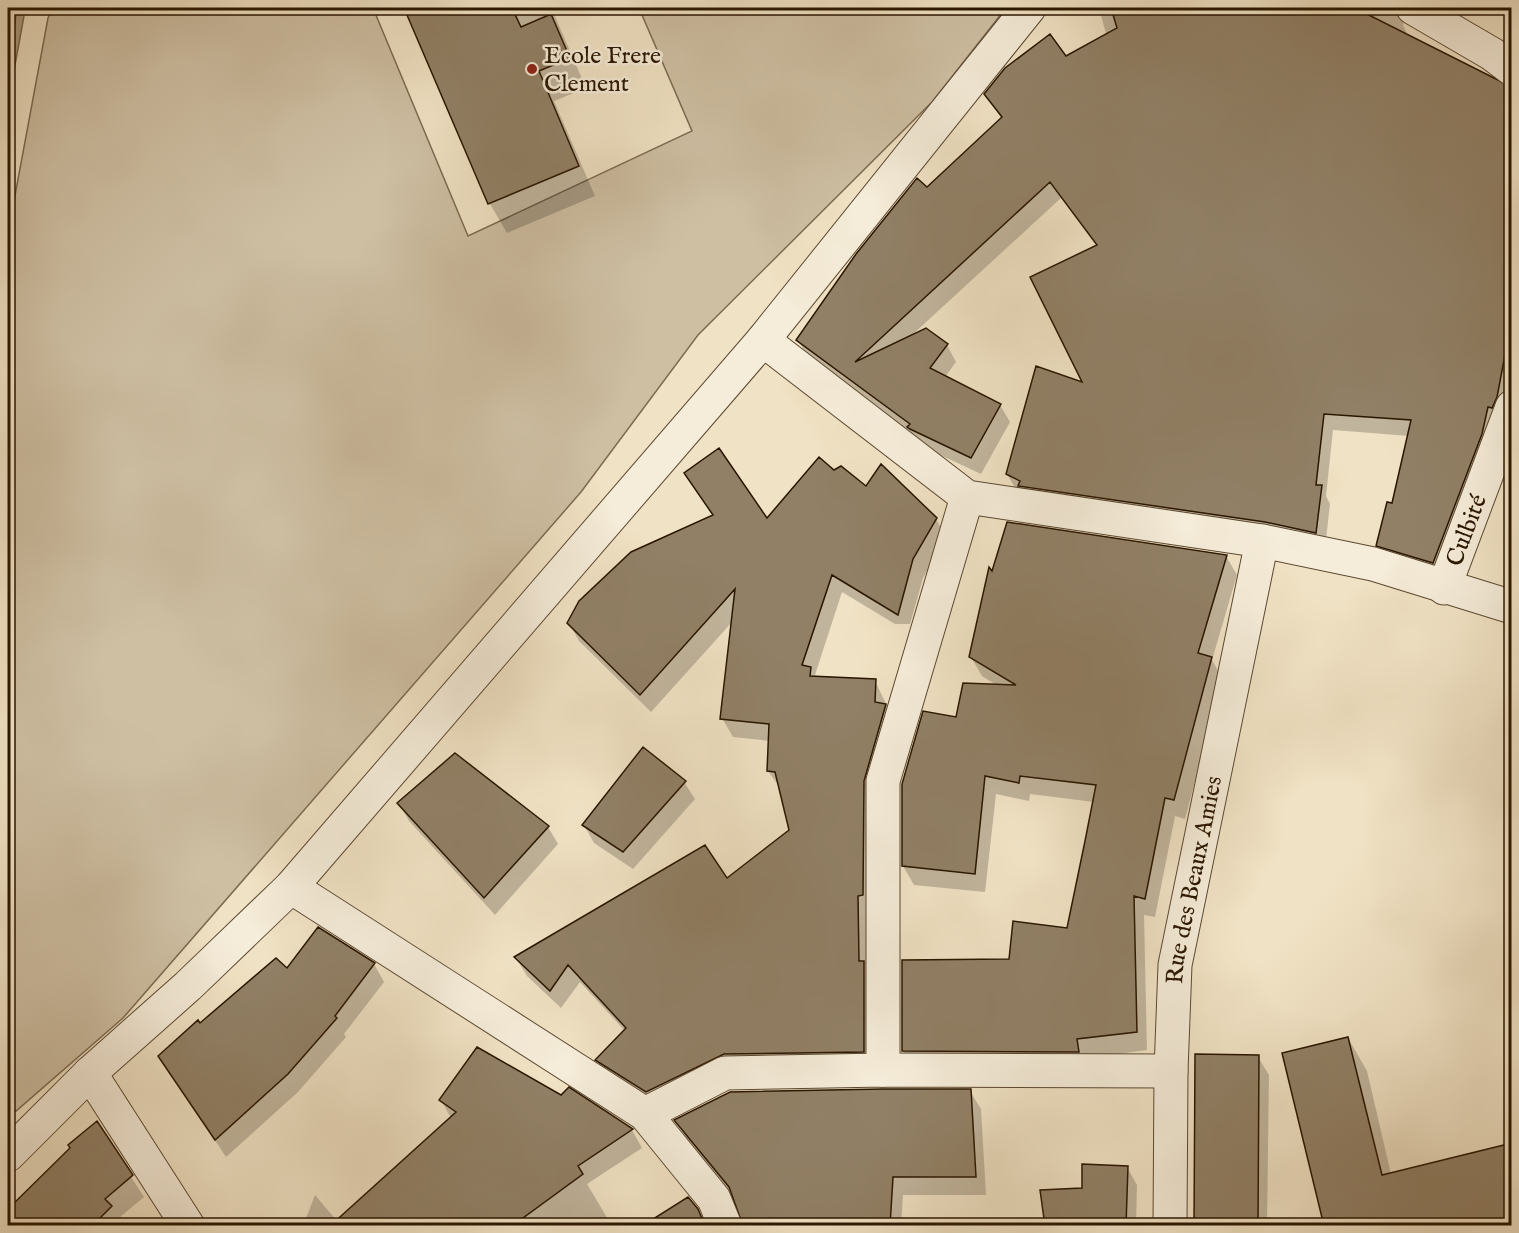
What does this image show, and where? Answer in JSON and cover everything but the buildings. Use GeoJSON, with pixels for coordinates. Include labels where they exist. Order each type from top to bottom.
{"type":"FeatureCollection","features":[{"type":"Feature","properties":{"kind":"street"},"geometry":{"type":"LineString","coordinates":[[8,1155],[90,1073],[188,986],[291,887],[763,340],[1029,8]]}},
{"type":"Feature","properties":{"kind":"street"},"geometry":{"type":"LineString","coordinates":[[1413,8],[1492,54],[1512,69]]}},
{"type":"Feature","properties":{"kind":"street"},"geometry":{"type":"LineString","coordinates":[[763,340],[968,496],[1262,541],[1373,564],[1444,588],[1512,607]]}},
{"type":"Feature","properties":{"kind":"street","name":"Culbité"},"geometry":{"type":"LineString","coordinates":[[1444,588],[1512,406]]}},
{"type":"Feature","properties":{"kind":"street"},"geometry":{"type":"LineString","coordinates":[[883,1070],[883,781],[968,496]]}},
{"type":"Feature","properties":{"kind":"street","name":"Rue des Beaux Amies"},"geometry":{"type":"LineString","coordinates":[[1170,1226],[1170,1071],[1175,965],[1262,541]]}},
{"type":"Feature","properties":{"kind":"street"},"geometry":{"type":"LineString","coordinates":[[291,887],[645,1114],[714,1199],[724,1226]]}},
{"type":"Feature","properties":{"kind":"street"},"geometry":{"type":"LineString","coordinates":[[645,1114],[725,1073],[883,1070],[1170,1071]]}},
{"type":"Feature","properties":{"kind":"street"},"geometry":{"type":"LineString","coordinates":[[90,1073],[188,1226]]}},
{"type":"Feature","properties":{"kind":"shaded area"},"geometry":{"type":"Polygon","coordinates":[[[53,8],[373,8],[468,236],[692,131],[639,8],[1006,8],[932,102],[698,335],[581,492],[123,1018],[8,1118],[8,233],[48,18],[53,8]]]}},
{"type":"Feature","properties":{"kind":"water"},"geometry":{"type":"Polygon","coordinates":[[[8,8],[23,8],[24,16],[8,103],[8,8]]]}},
{"type":"Feature","properties":{"kind":"place","name":"Ecole Frere Clement"},"geometry":{"type":"Point","coordinates":[532,69]}}]}
